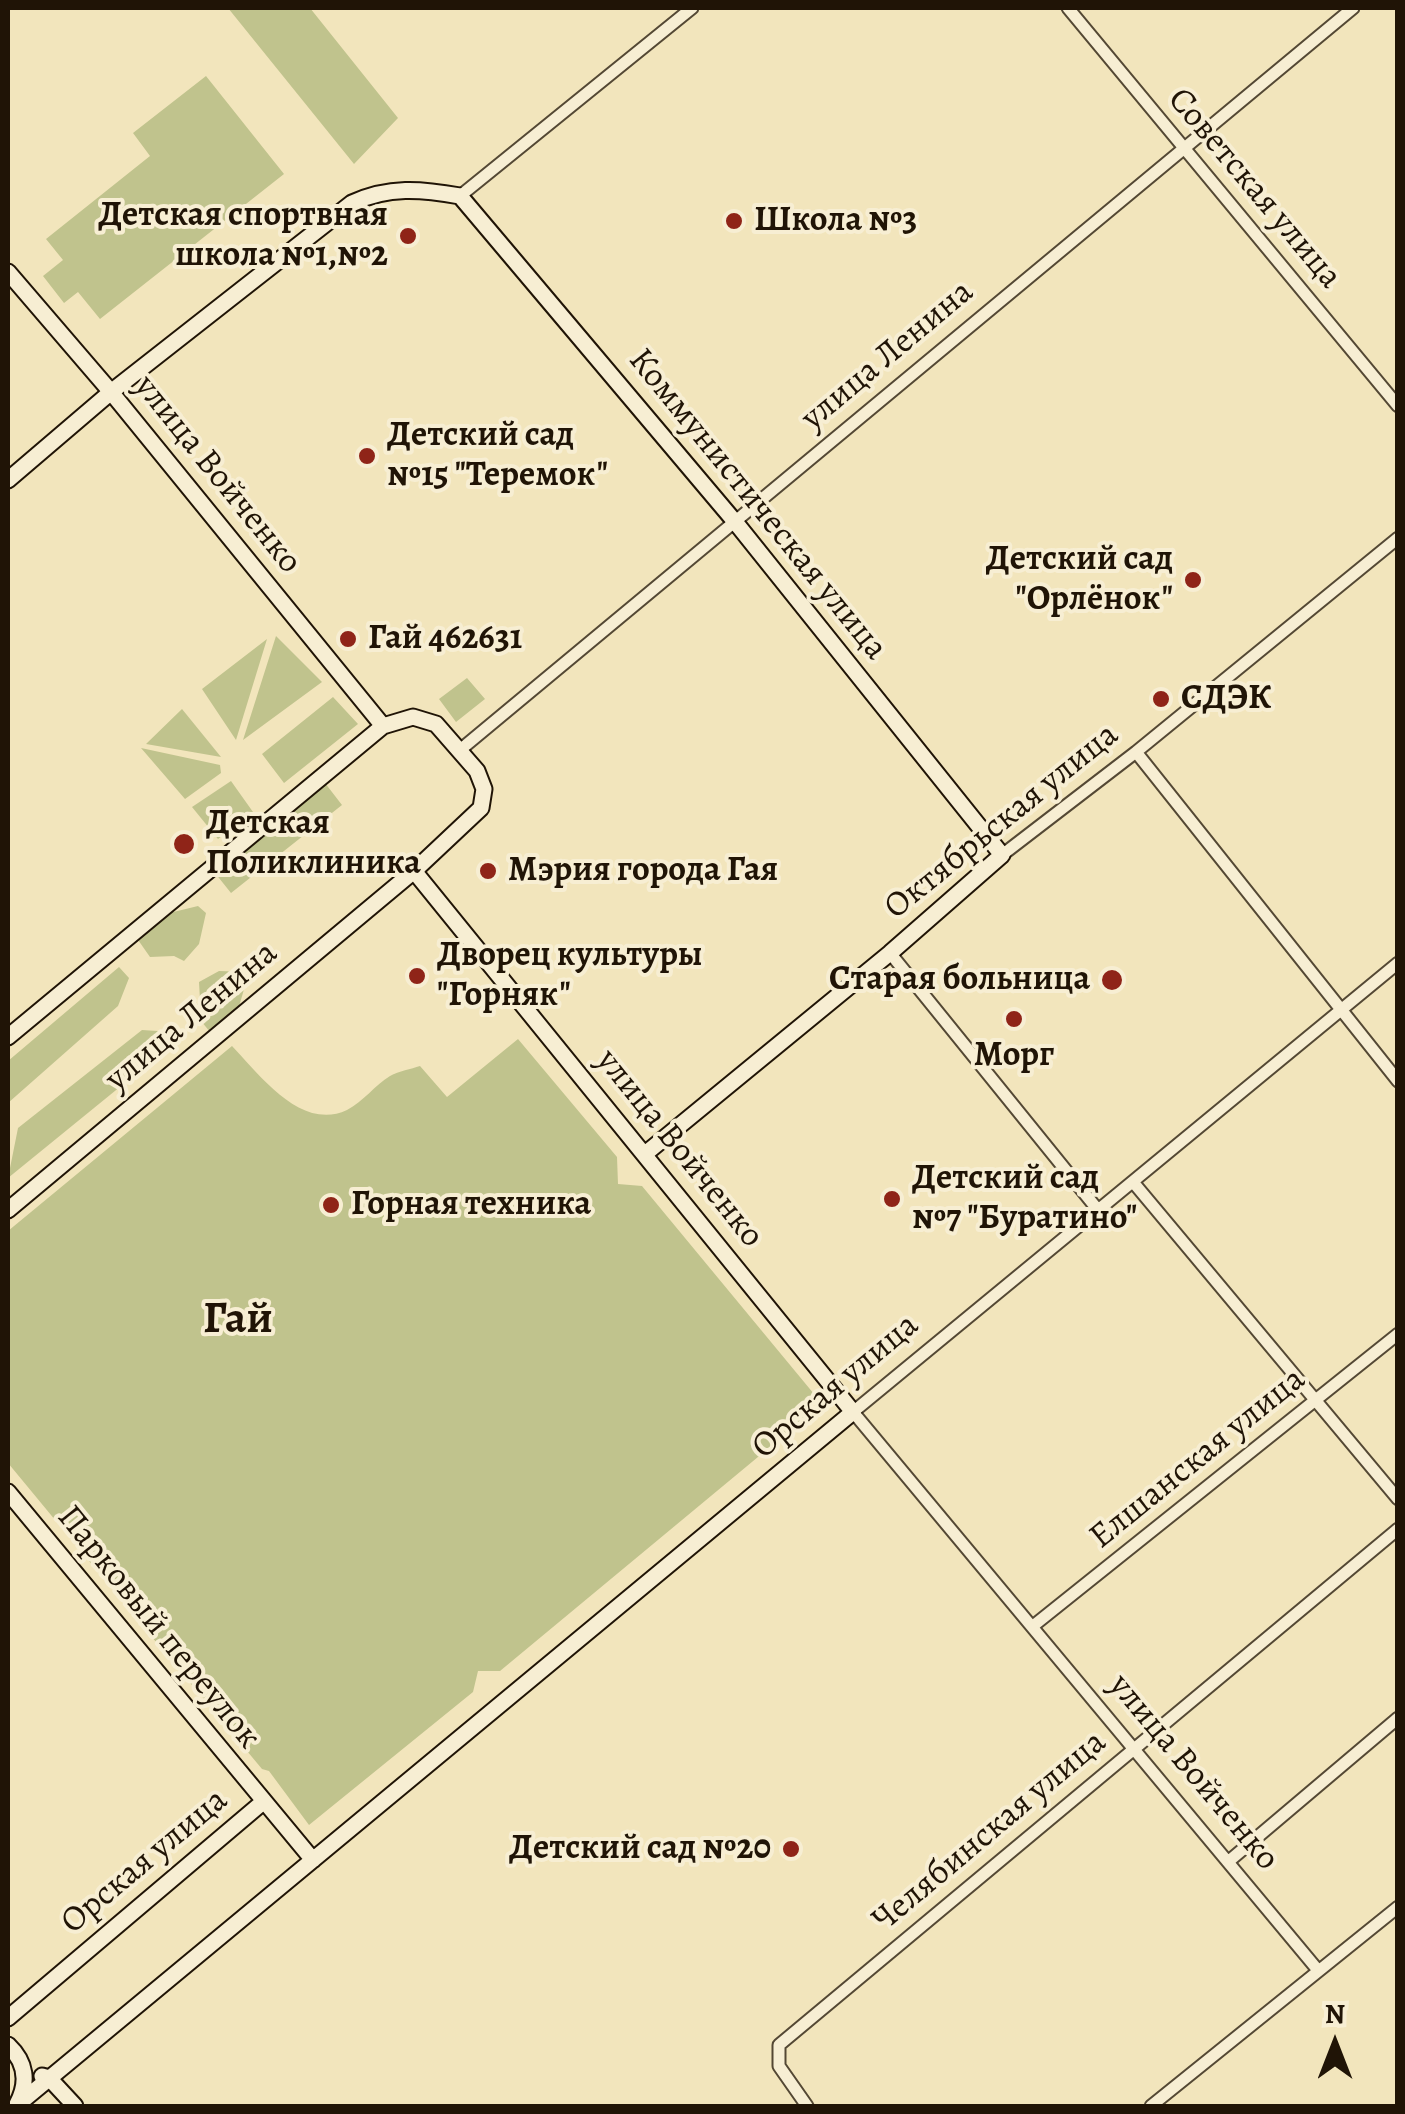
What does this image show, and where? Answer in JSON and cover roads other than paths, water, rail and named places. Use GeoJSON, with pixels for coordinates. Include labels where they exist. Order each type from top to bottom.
{"type":"FeatureCollection","features":[{"type":"Feature","properties":{"kind":"main road"},"geometry":{"type":"LineString","coordinates":[[8,480],[111,392],[352,203],[375,192],[402,189],[460,196]]}},
{"type":"Feature","properties":{"kind":"main road","name":"Коммунистическая улица"},"geometry":{"type":"LineString","coordinates":[[460,196],[736,523],[1002,856]]}},
{"type":"Feature","properties":{"kind":"main road","name":"улица Войченко"},"geometry":{"type":"LineString","coordinates":[[8,272],[383,726]]}},
{"type":"Feature","properties":{"kind":"main road"},"geometry":{"type":"LineString","coordinates":[[8,1036],[383,726],[413,717],[436,724],[482,782],[482,808],[414,871]]}},
{"type":"Feature","properties":{"kind":"main road","name":"Октябрьская улица"},"geometry":{"type":"LineString","coordinates":[[645,1154],[1002,856]]}},
{"type":"Feature","properties":{"kind":"main road","name":"улица Войченко"},"geometry":{"type":"LineString","coordinates":[[414,871],[852,1412]]}},
{"type":"Feature","properties":{"kind":"main road","name":"улица Ленина"},"geometry":{"type":"LineString","coordinates":[[8,1210],[414,871]]}},
{"type":"Feature","properties":{"kind":"main road","name":"Орская улица"},"geometry":{"type":"LineString","coordinates":[[15,2106],[852,1412]]}},
{"type":"Feature","properties":{"kind":"main road","name":"Парковый переулок"},"geometry":{"type":"LineString","coordinates":[[8,1492],[263,1802]]}},
{"type":"Feature","properties":{"kind":"main road","name":"Орская улица"},"geometry":{"type":"LineString","coordinates":[[8,2018],[263,1802],[313,1860]]}},
{"type":"Feature","properties":{"kind":"main road"},"geometry":{"type":"LineString","coordinates":[[8,2046],[24,2068],[49,2078],[75,2106]]}},
{"type":"Feature","properties":{"kind":"main road"},"geometry":{"type":"LineString","coordinates":[[15,2106],[24,2086],[24,2068]]}},
{"type":"Feature","properties":{"kind":"street"},"geometry":{"type":"LineString","coordinates":[[460,196],[692,8]]}},
{"type":"Feature","properties":{"kind":"street","name":"Советская улица"},"geometry":{"type":"LineString","coordinates":[[1068,8],[1398,406]]}},
{"type":"Feature","properties":{"kind":"street","name":"улица Ленина"},"geometry":{"type":"LineString","coordinates":[[460,750],[1353,8]]}},
{"type":"Feature","properties":{"kind":"street","name":"Октябрьская улица"},"geometry":{"type":"LineString","coordinates":[[1002,856],[1398,538]]}},
{"type":"Feature","properties":{"kind":"street"},"geometry":{"type":"LineString","coordinates":[[1136,752],[1398,1081]]}},
{"type":"Feature","properties":{"kind":"street"},"geometry":{"type":"LineString","coordinates":[[890,953],[1098,1210]]}},
{"type":"Feature","properties":{"kind":"street","name":"Орская улица"},"geometry":{"type":"LineString","coordinates":[[852,1412],[1398,962]]}},
{"type":"Feature","properties":{"kind":"street"},"geometry":{"type":"LineString","coordinates":[[1133,1182],[1398,1499]]}},
{"type":"Feature","properties":{"kind":"street","name":"Елшанская улица"},"geometry":{"type":"LineString","coordinates":[[1032,1626],[1398,1334]]}},
{"type":"Feature","properties":{"kind":"street","name":"улица Войченко"},"geometry":{"type":"LineString","coordinates":[[852,1412],[1317,1969]]}},
{"type":"Feature","properties":{"kind":"street","name":"Челябинская улица"},"geometry":{"type":"LineString","coordinates":[[807,2106],[782,2073],[779,2045],[1398,1529]]}},
{"type":"Feature","properties":{"kind":"street"},"geometry":{"type":"LineString","coordinates":[[1229,1861],[1398,1718]]}},
{"type":"Feature","properties":{"kind":"street"},"geometry":{"type":"LineString","coordinates":[[1151,2106],[1398,1907]]}},
{"type":"Feature","properties":{"kind":"place","name":"Школа №3"},"geometry":{"type":"Point","coordinates":[734,221]}},
{"type":"Feature","properties":{"kind":"place","name":"Детская спортвная школа №1,№2"},"geometry":{"type":"Point","coordinates":[408,236]}},
{"type":"Feature","properties":{"kind":"place","name":"Детский сад №15 \"Теремок\""},"geometry":{"type":"Point","coordinates":[367,456]}},
{"type":"Feature","properties":{"kind":"place","name":"Детский сад \"Орлёнок\""},"geometry":{"type":"Point","coordinates":[1193,580]}},
{"type":"Feature","properties":{"kind":"place","name":"Гай 462631"},"geometry":{"type":"Point","coordinates":[348,639]}},
{"type":"Feature","properties":{"kind":"place","name":"СДЭК"},"geometry":{"type":"Point","coordinates":[1161,699]}},
{"type":"Feature","properties":{"kind":"place","name":"Детская Поликлиника"},"geometry":{"type":"Point","coordinates":[184,844]}},
{"type":"Feature","properties":{"kind":"place","name":"Мэрия города Гая"},"geometry":{"type":"Point","coordinates":[488,871]}},
{"type":"Feature","properties":{"kind":"place","name":"Дворец культуры \"Горняк\""},"geometry":{"type":"Point","coordinates":[417,976]}},
{"type":"Feature","properties":{"kind":"place","name":"Старая больница"},"geometry":{"type":"Point","coordinates":[1112,980]}},
{"type":"Feature","properties":{"kind":"place","name":"Морг"},"geometry":{"type":"Point","coordinates":[1014,1019]}},
{"type":"Feature","properties":{"kind":"place","name":"Детский сад №7 \"Буратино\""},"geometry":{"type":"Point","coordinates":[892,1199]}},
{"type":"Feature","properties":{"kind":"place","name":"Горная техника"},"geometry":{"type":"Point","coordinates":[331,1205]}},
{"type":"Feature","properties":{"kind":"place","name":"Детский сад №20"},"geometry":{"type":"Point","coordinates":[791,1849]}},
{"type":"Feature","properties":{"kind":"district","name":"Гай"},"geometry":{"type":"Point","coordinates":[238,1321]}}]}
